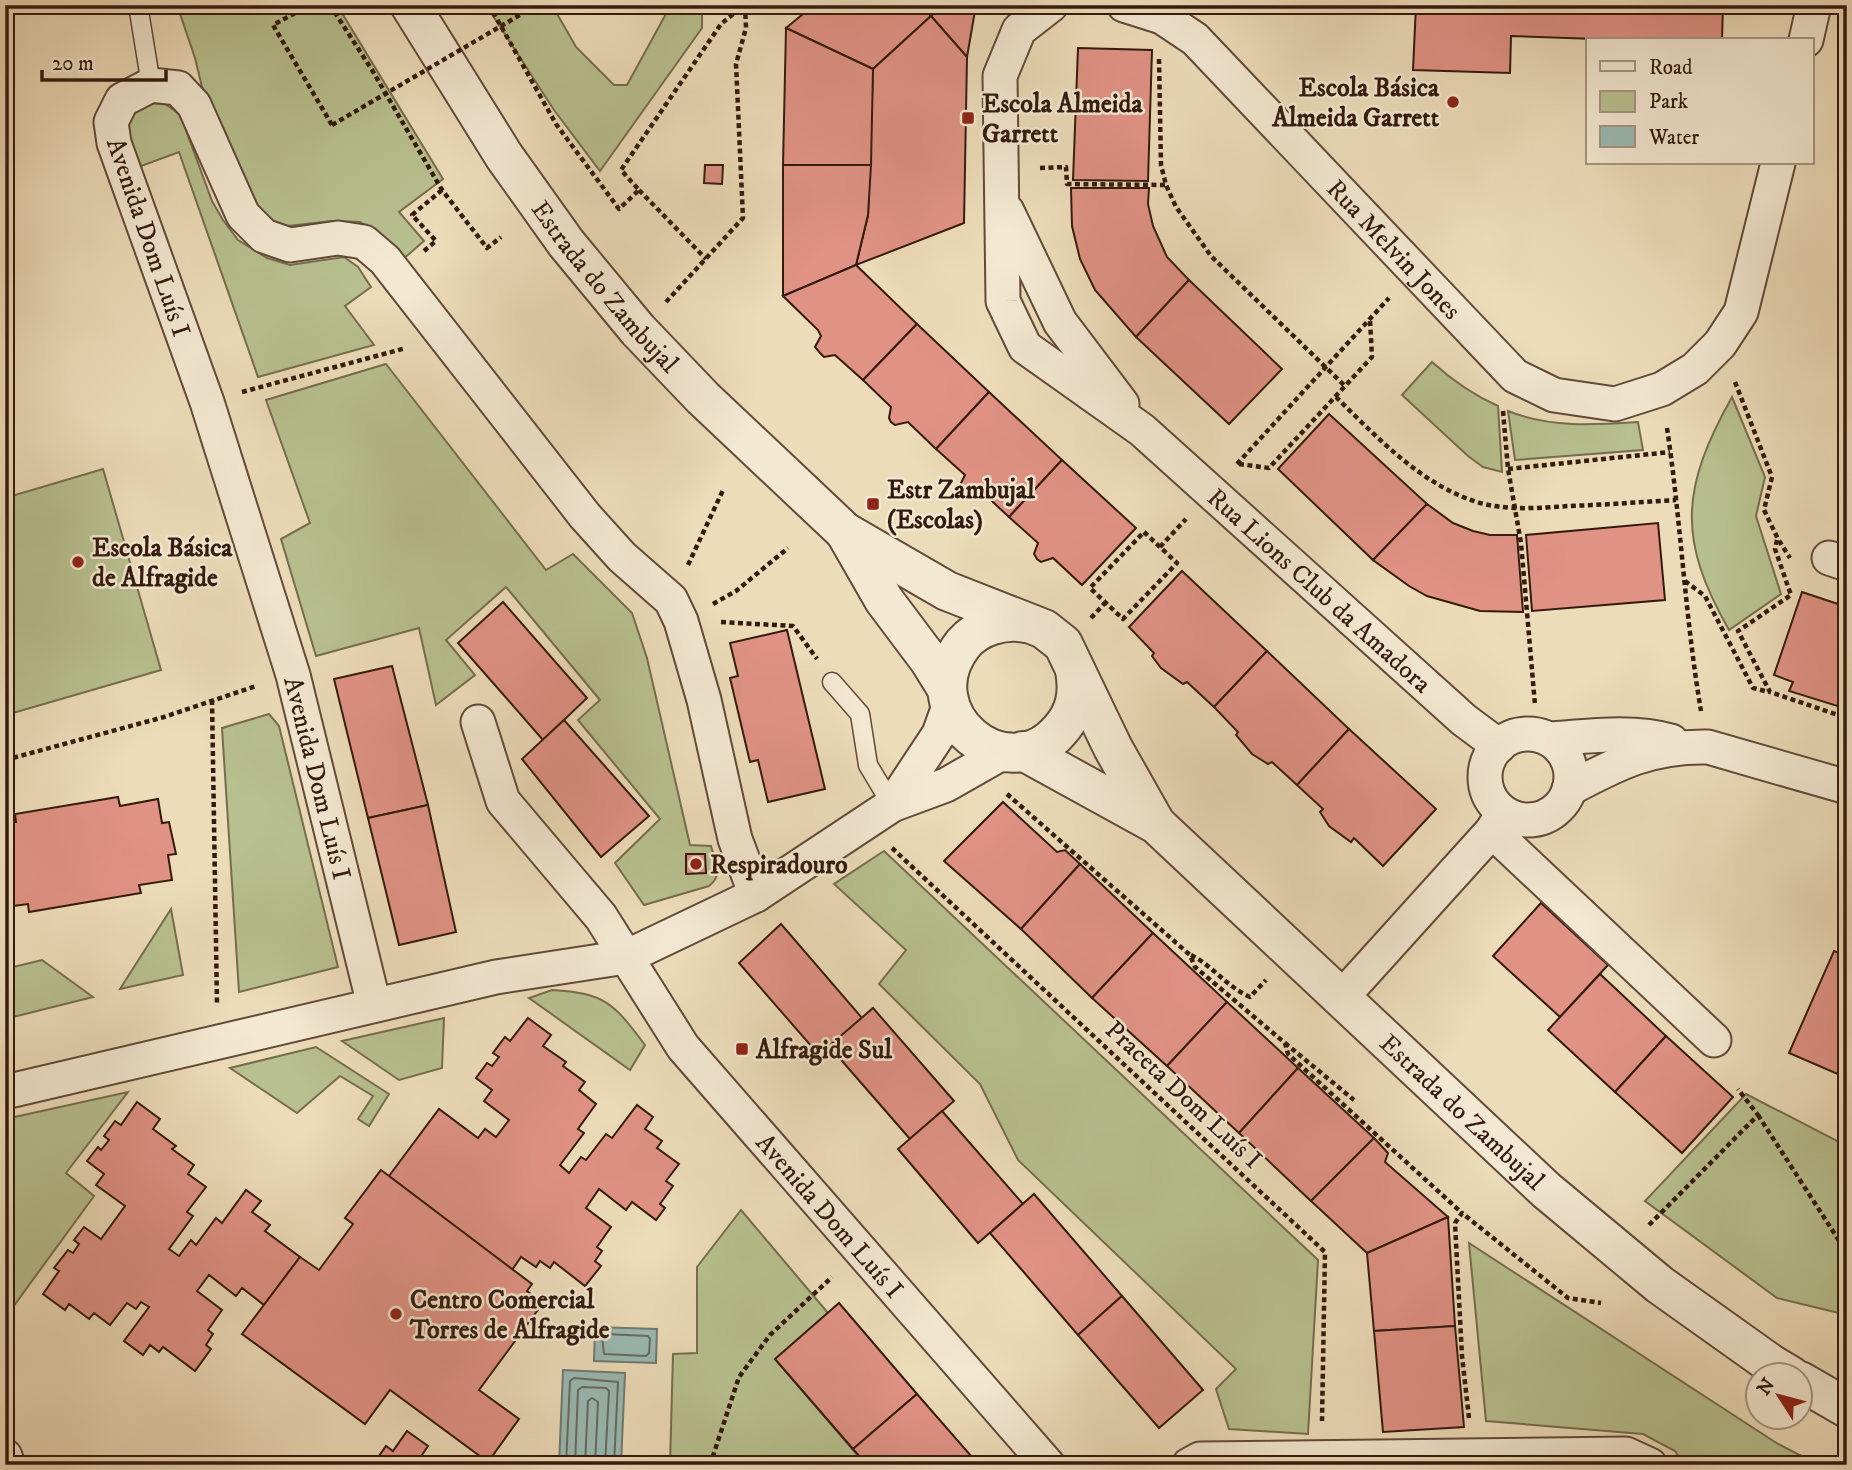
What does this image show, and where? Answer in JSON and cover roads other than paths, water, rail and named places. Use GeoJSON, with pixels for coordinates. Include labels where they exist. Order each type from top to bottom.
{"type":"FeatureCollection","features":[{"type":"Feature","properties":{"kind":"street","name":"Estrada do Zambujal"},"geometry":{"type":"LineString","coordinates":[[411,5],[503,156],[566,243],[638,330],[703,398],[845,532],[947,591],[1044,629],[1063,644],[1113,748],[1156,824]]}},
{"type":"Feature","properties":{"kind":"street","name":"Rua Lions Club da Amadora"},"geometry":{"type":"LineString","coordinates":[[1051,5],[1019,30],[1000,76],[1001,199],[1060,323],[1142,430],[1464,720],[1499,746]]}},
{"type":"Feature","properties":{"kind":"street","name":"Rua Melvin Jones"},"geometry":{"type":"LineString","coordinates":[[1124,5],[1162,17],[1195,39],[1514,376],[1554,395],[1615,404],[1662,389],[1695,369],[1720,344],[1741,312],[1778,164]]}},
{"type":"Feature","properties":{"kind":"street"},"geometry":{"type":"LineString","coordinates":[[1806,38],[1814,5]]}},
{"type":"Feature","properties":{"kind":"street"},"geometry":{"type":"LineString","coordinates":[[151,85],[178,88],[194,105],[243,215],[264,236],[290,245],[338,238],[364,242],[385,260],[585,516],[676,610],[704,700],[735,839],[756,895]]}},
{"type":"Feature","properties":{"kind":"street","name":"Avenida Dom Luís I"},"geometry":{"type":"LineString","coordinates":[[151,85],[122,100],[111,121],[114,143],[207,402],[293,675],[374,1005]]}},
{"type":"Feature","properties":{"kind":"street","name":"Estrada do Zambujal"},"geometry":{"type":"LineString","coordinates":[[845,532],[884,600],[929,660],[958,724],[971,738],[987,747],[1013,752],[1156,824],[1546,1190],[1661,1285],[1768,1362]]}},
{"type":"Feature","properties":{"kind":"street","name":"Estrada do Zambujal"},"geometry":{"type":"LineString","coordinates":[[948,697],[949,671],[955,654],[967,640],[998,623],[1015,621],[1032,625]]}},
{"type":"Feature","properties":{"kind":"street"},"geometry":{"type":"LineString","coordinates":[[5,1092],[496,977],[626,957],[756,895],[879,815],[1013,752],[1040,746],[1055,736],[1067,722],[1075,705],[1078,686],[1075,668]]}},
{"type":"Feature","properties":{"kind":"street"},"geometry":{"type":"LineString","coordinates":[[879,815],[939,734],[948,697]]}},
{"type":"Feature","properties":{"kind":"street","name":"Avenida Dom Luís I"},"geometry":{"type":"LineString","coordinates":[[478,722],[503,801],[601,917],[683,1047],[1048,1465]]}},
{"type":"Feature","properties":{"kind":"street"},"geometry":{"type":"LineString","coordinates":[[1714,1040],[1498,822],[1496,807],[1486,785],[1486,770],[1490,757],[1510,738],[1524,734],[1544,737],[1657,737],[1847,787]]}},
{"type":"Feature","properties":{"kind":"street"},"geometry":{"type":"LineString","coordinates":[[1342,997],[1498,822],[1540,818],[1553,812],[1563,802],[1569,789],[1569,761],[1561,748],[1544,737]]}},
{"type":"Feature","properties":{"kind":"street"},"geometry":{"type":"LineString","coordinates":[[1569,789],[1640,755],[1699,747]]}},
{"type":"Feature","properties":{"kind":"street"},"geometry":{"type":"LineString","coordinates":[[1814,1389],[1847,1408]]}},
{"type":"Feature","properties":{"kind":"street"},"geometry":{"type":"LineString","coordinates":[[1189,1465],[1200,1458],[1321,1461],[1525,1460],[1626,1454],[1650,1465]]}},
{"type":"Feature","properties":{"kind":"street"},"geometry":{"type":"LineString","coordinates":[[5,1456],[8,1465]]}},
{"type":"Feature","properties":{"kind":"lane"},"geometry":{"type":"LineString","coordinates":[[138,5],[151,85]]}},
{"type":"Feature","properties":{"kind":"lane"},"geometry":{"type":"LineString","coordinates":[[832,682],[860,714],[879,815]]}},
{"type":"Feature","properties":{"kind":"water"},"geometry":{"type":"Polygon","coordinates":[[[595,1327],[657,1329],[656,1363],[594,1361],[595,1327]]]}},
{"type":"Feature","properties":{"kind":"water"},"geometry":{"type":"Polygon","coordinates":[[[563,1370],[625,1373],[621,1465],[559,1465],[563,1370]]]}},
{"type":"Feature","properties":{"kind":"place","name":"Escola Básica Almeida Garrett"},"geometry":{"type":"Point","coordinates":[1453,102]}},
{"type":"Feature","properties":{"kind":"place","name":"Escola Almeida Garrett"},"geometry":{"type":"Point","coordinates":[968,118]}},
{"type":"Feature","properties":{"kind":"place","name":"Estr Zambujal (Escolas)"},"geometry":{"type":"Point","coordinates":[873,504]}},
{"type":"Feature","properties":{"kind":"place","name":"Escola Básica de Alfragide"},"geometry":{"type":"Point","coordinates":[78,562]}},
{"type":"Feature","properties":{"kind":"place","name":"Respiradouro"},"geometry":{"type":"Point","coordinates":[696,864]}},
{"type":"Feature","properties":{"kind":"place","name":"Alfragide Sul"},"geometry":{"type":"Point","coordinates":[742,1049]}},
{"type":"Feature","properties":{"kind":"place","name":"Centro Comercial Torres de Alfragide"},"geometry":{"type":"Point","coordinates":[396,1314]}}]}
